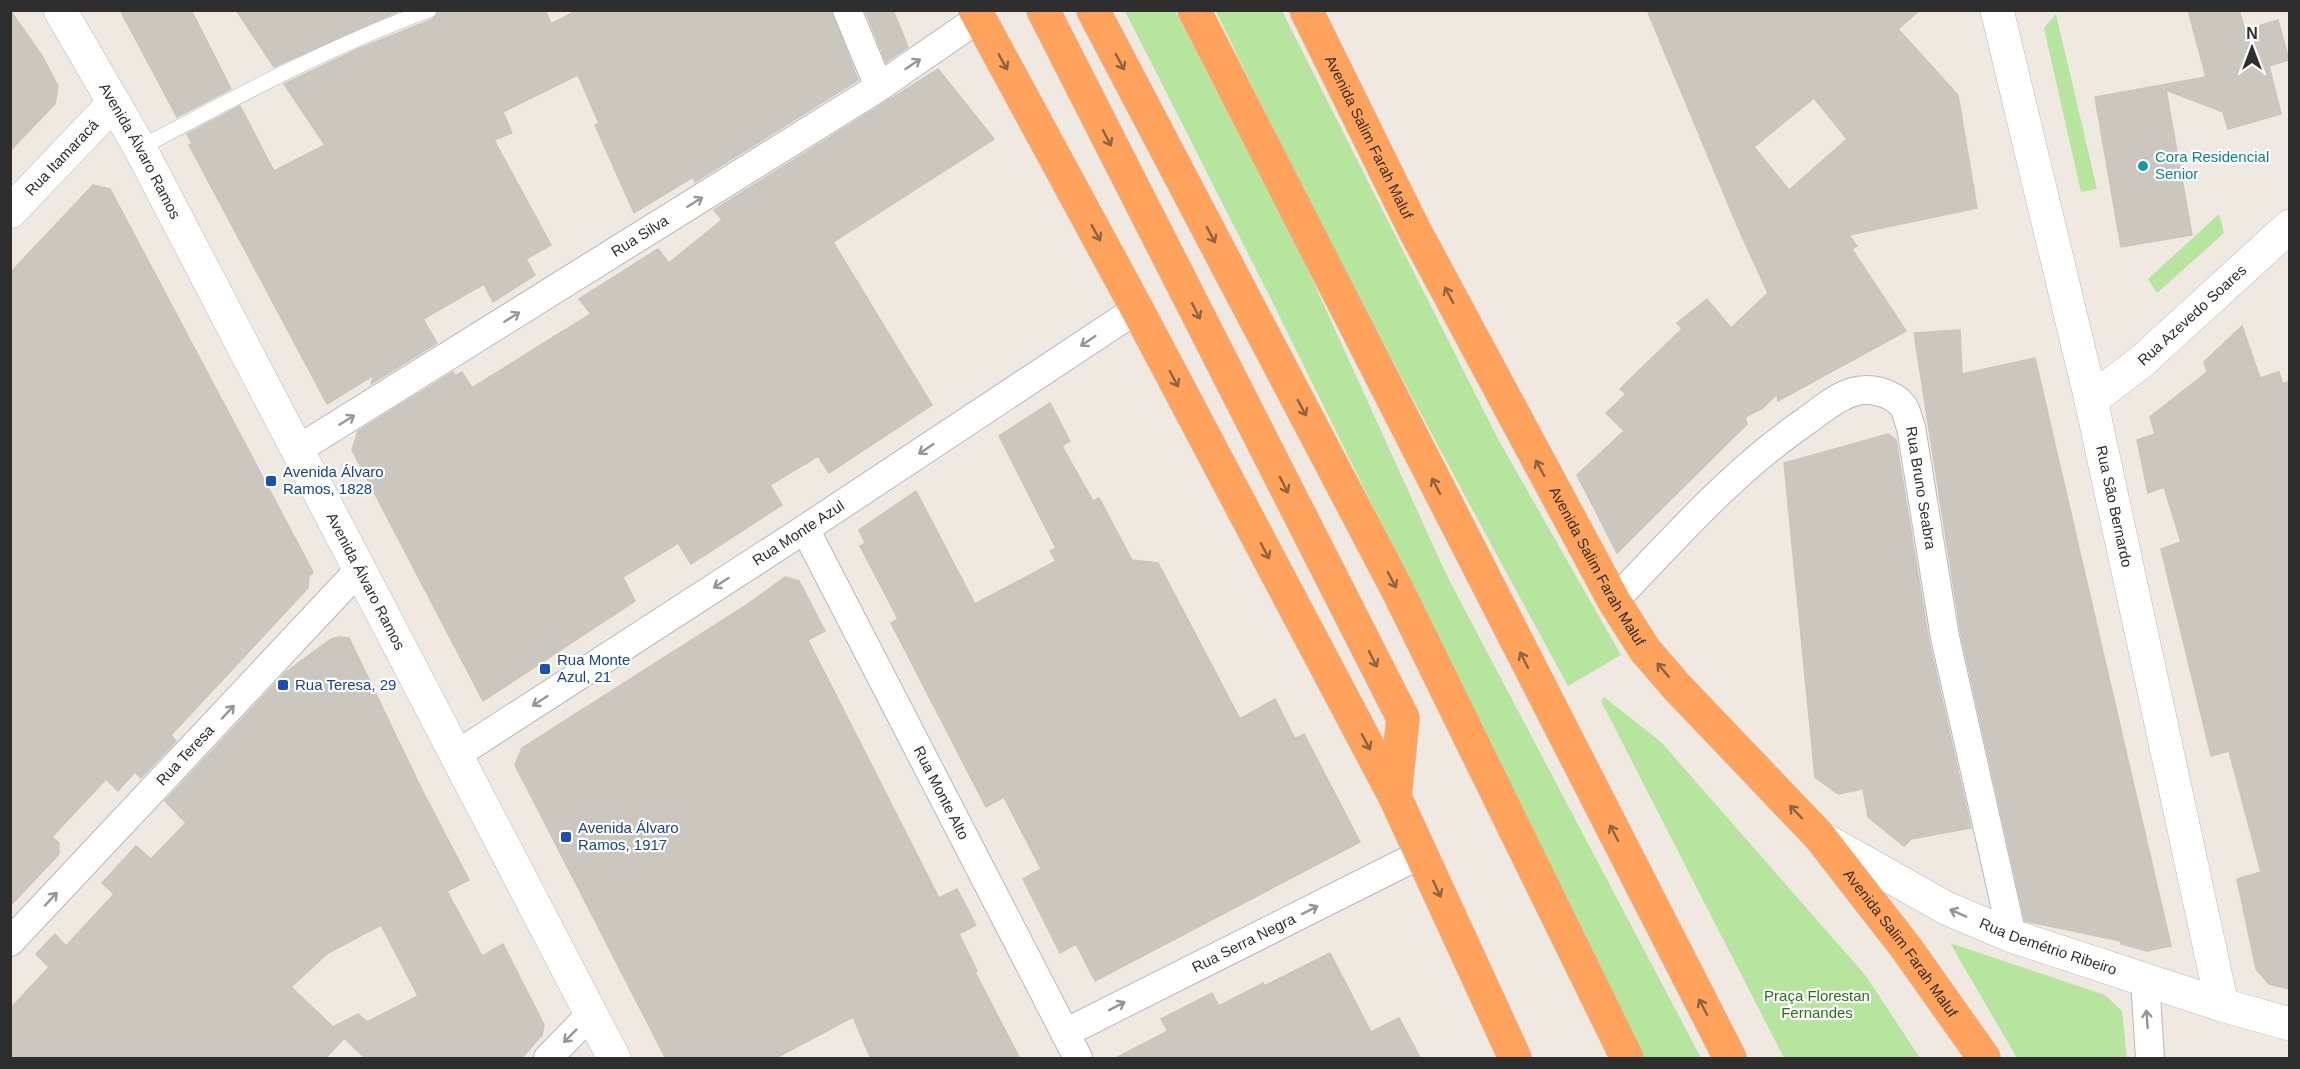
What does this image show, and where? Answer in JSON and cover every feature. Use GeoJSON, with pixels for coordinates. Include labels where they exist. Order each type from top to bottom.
{"type":"FeatureCollection","features":[{"type":"Feature","properties":{"kind":"highway"},"geometry":{"type":"LineString","coordinates":[[1043,10],[1403,718],[1395,798]]}},
{"type":"Feature","properties":{"kind":"highway"},"geometry":{"type":"LineString","coordinates":[[1093,10],[1398,591],[1627,1059]]}},
{"type":"Feature","properties":{"kind":"highway"},"geometry":{"type":"LineString","coordinates":[[1194,10],[1730,1059]]}},
{"type":"Feature","properties":{"kind":"highway","name":"Avenida Salim Farah Maluf"},"geometry":{"type":"LineString","coordinates":[[1306,10],[1414,229],[1614,602],[1645,650],[1676,686],[1820,837],[1907,949],[1984,1059]]}},
{"type":"Feature","properties":{"kind":"highway"},"geometry":{"type":"LineString","coordinates":[[977,14],[1137,309],[1395,798],[1515,1059]]}},
{"type":"Feature","properties":{"kind":"main road","name":"Avenida Álvaro Ramos"},"geometry":{"type":"LineString","coordinates":[[60,10],[140,148],[361,568],[614,1059]]}},
{"type":"Feature","properties":{"kind":"main road","name":"Rua São Bernardo"},"geometry":{"type":"LineString","coordinates":[[1996,10],[2091,400],[2222,1005]]}},
{"type":"Feature","properties":{"kind":"main road","name":"Rua Itamaracá"},"geometry":{"type":"LineString","coordinates":[[10,212],[114,103]]}},
{"type":"Feature","properties":{"kind":"main road","name":"Rua Azevedo Soares"},"geometry":{"type":"LineString","coordinates":[[2091,400],[2141,362],[2289,226]]}},
{"type":"Feature","properties":{"kind":"main road","name":"Rua Demétrio Ribeiro"},"geometry":{"type":"LineString","coordinates":[[1820,837],[1947,908],[2012,936],[2222,1005],[2289,1024]]}},
{"type":"Feature","properties":{"kind":"street"},"geometry":{"type":"LineString","coordinates":[[847,10],[879,87]]}},
{"type":"Feature","properties":{"kind":"street","name":"Rua Silva"},"geometry":{"type":"LineString","coordinates":[[297,450],[879,87],[977,14]]}},
{"type":"Feature","properties":{"kind":"street","name":"Rua Monte Azul"},"geometry":{"type":"LineString","coordinates":[[456,754],[805,529],[1137,309]]}},
{"type":"Feature","properties":{"kind":"street","name":"Rua Bruno Seabra"},"geometry":{"type":"LineString","coordinates":[[1614,602],[1728,483],[1787,434],[1836,400],[1853,392],[1882,392],[1894,398],[1904,407],[1911,427],[1946,637],[2012,936]]}},
{"type":"Feature","properties":{"kind":"street","name":"Rua Monte Alto"},"geometry":{"type":"LineString","coordinates":[[805,529],[1078,1059]]}},
{"type":"Feature","properties":{"kind":"street","name":"Rua Teresa"},"geometry":{"type":"LineString","coordinates":[[10,942],[361,568]]}},
{"type":"Feature","properties":{"kind":"street","name":"Rua Serra Negra"},"geometry":{"type":"LineString","coordinates":[[1065,1033],[1421,854]]}},
{"type":"Feature","properties":{"kind":"street"},"geometry":{"type":"LineString","coordinates":[[2145,980],[2150,1059]]}},
{"type":"Feature","properties":{"kind":"street"},"geometry":{"type":"LineString","coordinates":[[548,1059],[591,1014]]}},
{"type":"Feature","properties":{"kind":"lane"},"geometry":{"type":"LineString","coordinates":[[140,148],[243,92],[332,50],[429,10]]}},
{"type":"Feature","properties":{"kind":"green space"},"geometry":{"type":"Polygon","coordinates":[[[1125,11],[1175,11],[1302,257],[1447,576],[1701,1058],[1644,1058],[1273,303],[1125,11]]]}},
{"type":"Feature","properties":{"kind":"green space"},"geometry":{"type":"Polygon","coordinates":[[[1216,11],[1282,11],[1499,441],[1621,655],[1568,686],[1343,266],[1216,11]]]}},
{"type":"Feature","properties":{"kind":"green space"},"geometry":{"type":"Polygon","coordinates":[[[2056,14],[2097,189],[2081,192],[2044,28],[2056,14]]]}},
{"type":"Feature","properties":{"kind":"green space"},"geometry":{"type":"Polygon","coordinates":[[[2219,214],[2224,233],[2157,293],[2148,279],[2219,214]]]}},
{"type":"Feature","properties":{"kind":"green space","name":"Praça Florestan Fernandes"},"geometry":{"type":"Polygon","coordinates":[[[1604,697],[1661,742],[1866,976],[1920,1058],[1784,1058],[1601,701],[1604,697]]]}},
{"type":"Feature","properties":{"kind":"green space"},"geometry":{"type":"Polygon","coordinates":[[[1950,943],[2105,995],[2122,1011],[2127,1058],[2017,1058],[1950,943]]]}},
{"type":"Feature","properties":{"kind":"building"},"geometry":{"type":"Polygon","coordinates":[[[10,10],[42,56],[58,86],[55,104],[10,151],[10,10]]]}},
{"type":"Feature","properties":{"kind":"building"},"geometry":{"type":"Polygon","coordinates":[[[120,10],[191,10],[231,89],[177,117],[120,10]]]}},
{"type":"Feature","properties":{"kind":"building"},"geometry":{"type":"Polygon","coordinates":[[[236,10],[401,10],[274,67],[236,10]]]}},
{"type":"Feature","properties":{"kind":"building"},"geometry":{"type":"Polygon","coordinates":[[[439,10],[545,10],[551,24],[578,10],[831,10],[858,80],[695,182],[693,177],[634,213],[595,125],[599,123],[578,75],[503,112],[512,133],[494,140],[551,245],[526,259],[535,275],[493,302],[484,284],[423,319],[437,343],[371,384],[374,375],[327,404],[189,145],[192,144],[187,134],[240,106],[274,171],[325,145],[284,84],[358,49],[433,19],[439,10]]]}},
{"type":"Feature","properties":{"kind":"building"},"geometry":{"type":"Polygon","coordinates":[[[865,10],[893,10],[908,47],[886,62],[865,10]]]}},
{"type":"Feature","properties":{"kind":"building"},"geometry":{"type":"Polygon","coordinates":[[[1647,10],[1920,10],[1898,29],[1958,95],[1977,208],[1849,235],[1857,246],[1852,249],[1906,331],[1778,401],[1777,394],[1763,408],[1745,417],[1747,424],[1617,553],[1577,475],[1624,431],[1606,413],[1626,394],[1620,389],[1682,329],[1677,323],[1707,299],[1731,328],[1768,293],[1739,230],[1647,10]],[[1814,98],[1754,147],[1789,190],[1847,139],[1814,98]]]}},
{"type":"Feature","properties":{"kind":"building"},"geometry":{"type":"Polygon","coordinates":[[[2188,10],[2239,10],[2245,30],[2278,20],[2289,60],[2269,66],[2281,114],[2228,129],[2223,112],[2166,90],[2192,235],[2121,247],[2095,97],[2206,77],[2188,10]]]}},
{"type":"Feature","properties":{"kind":"building"},"geometry":{"type":"Polygon","coordinates":[[[938,69],[994,139],[833,242],[932,405],[829,473],[818,456],[770,485],[782,505],[691,564],[678,543],[623,577],[635,601],[483,701],[352,450],[358,431],[453,372],[455,376],[462,372],[472,388],[591,314],[579,299],[658,249],[669,263],[722,220],[714,210],[938,69]]]}},
{"type":"Feature","properties":{"kind":"building"},"geometry":{"type":"Polygon","coordinates":[[[93,185],[110,189],[313,572],[309,576],[308,588],[171,735],[176,741],[141,778],[135,772],[118,791],[106,779],[52,837],[59,843],[59,854],[10,906],[10,273],[93,185]]]}},
{"type":"Feature","properties":{"kind":"building"},"geometry":{"type":"Polygon","coordinates":[[[2242,326],[2260,378],[2279,372],[2283,384],[2289,381],[2289,989],[2269,984],[2256,969],[2237,879],[2261,872],[2229,751],[2211,756],[2161,549],[2181,542],[2164,487],[2148,493],[2137,440],[2155,434],[2150,417],[2207,372],[2204,362],[2242,326]]]}},
{"type":"Feature","properties":{"kind":"building"},"geometry":{"type":"Polygon","coordinates":[[[1960,330],[1962,374],[2035,358],[2171,946],[2147,951],[2121,944],[2121,941],[2025,921],[1961,634],[1914,333],[1960,330]]]}},
{"type":"Feature","properties":{"kind":"building"},"geometry":{"type":"Polygon","coordinates":[[[1050,403],[1070,441],[1062,446],[1093,501],[1099,498],[1132,560],[1158,563],[1240,719],[1275,699],[1295,739],[1304,734],[1360,842],[1095,981],[1076,944],[1060,953],[1023,879],[1041,869],[1004,797],[986,807],[891,623],[898,619],[860,546],[865,543],[859,530],[916,491],[975,604],[1056,561],[1050,551],[1056,548],[999,436],[1050,403]]]}},
{"type":"Feature","properties":{"kind":"building"},"geometry":{"type":"Polygon","coordinates":[[[1888,434],[1896,440],[1929,641],[1971,828],[1911,839],[1904,846],[1868,817],[1863,789],[1838,794],[1815,777],[1784,463],[1888,434]]]}},
{"type":"Feature","properties":{"kind":"building"},"geometry":{"type":"Polygon","coordinates":[[[785,577],[799,581],[825,631],[808,640],[939,898],[957,889],[976,925],[959,934],[977,971],[975,972],[1020,1059],[871,1059],[853,1017],[774,1059],[666,1059],[515,765],[522,748],[745,606],[785,577]]]}},
{"type":"Feature","properties":{"kind":"building"},"geometry":{"type":"Polygon","coordinates":[[[349,638],[423,792],[469,880],[447,891],[482,956],[503,944],[544,1025],[542,1035],[521,1059],[366,1059],[344,1038],[325,1059],[10,1058],[10,1009],[49,967],[36,954],[55,934],[66,946],[114,894],[102,883],[136,846],[151,859],[186,823],[165,801],[286,672],[331,639],[349,638]],[[381,925],[328,953],[291,987],[333,1027],[358,1014],[367,1022],[418,996],[381,925]]]}},
{"type":"Feature","properties":{"kind":"building"},"geometry":{"type":"Polygon","coordinates":[[[1330,953],[1371,1032],[1399,1018],[1421,1059],[1114,1059],[1168,1031],[1161,1019],[1212,993],[1219,1006],[1330,953]]]}},
{"type":"Feature","properties":{"kind":"place","name":"Cora Residencial Senior"},"geometry":{"type":"Point","coordinates":[2143,166]}},
{"type":"Feature","properties":{"kind":"place","name":"Avenida Álvaro Ramos, 1828"},"geometry":{"type":"Point","coordinates":[271,481]}},
{"type":"Feature","properties":{"kind":"place","name":"Rua Monte Azul, 21"},"geometry":{"type":"Point","coordinates":[545,669]}},
{"type":"Feature","properties":{"kind":"place","name":"Rua Teresa, 29"},"geometry":{"type":"Point","coordinates":[283,685]}},
{"type":"Feature","properties":{"kind":"place","name":"Avenida Álvaro Ramos, 1917"},"geometry":{"type":"Point","coordinates":[566,837]}}]}
